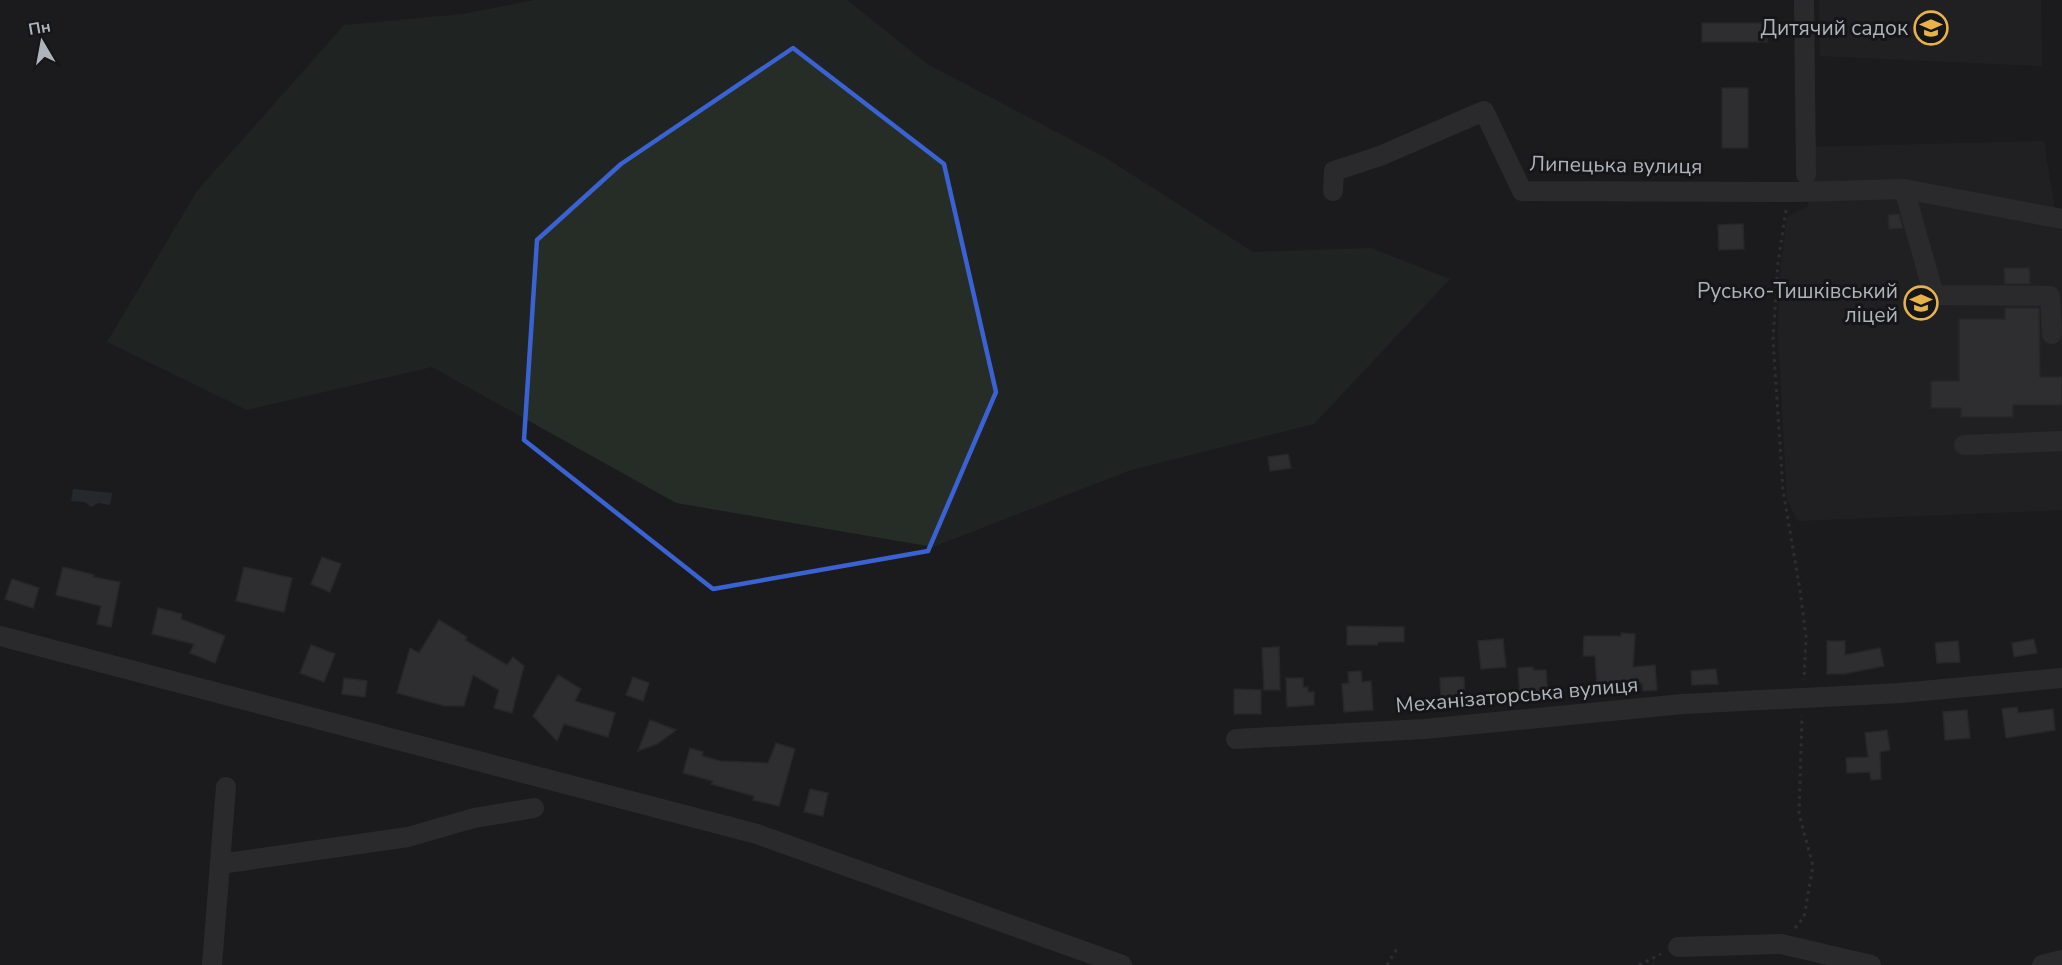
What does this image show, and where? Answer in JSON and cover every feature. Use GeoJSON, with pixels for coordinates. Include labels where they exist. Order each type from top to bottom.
{"type":"FeatureCollection","features":[{"type":"Feature","properties":{"kind":"street"},"geometry":{"type":"LineString","coordinates":[[1804,0],[1806,174]]}},
{"type":"Feature","properties":{"kind":"street","name":"Липецька вулиця"},"geometry":{"type":"LineString","coordinates":[[1333,191],[1334,171],[1380,156],[1484,111],[1522,191],[1796,192],[1904,189],[2062,219]]}},
{"type":"Feature","properties":{"kind":"street"},"geometry":{"type":"LineString","coordinates":[[1904,189],[1934,295],[2050,296],[2052,334]]}},
{"type":"Feature","properties":{"kind":"street"},"geometry":{"type":"LineString","coordinates":[[1964,444],[2062,441]]}},
{"type":"Feature","properties":{"kind":"street"},"geometry":{"type":"LineString","coordinates":[[0,636],[757,834],[1122,965]]}},
{"type":"Feature","properties":{"kind":"street","name":"Механізаторська вулиця"},"geometry":{"type":"LineString","coordinates":[[1236,739],[1424,729],[1683,704],[1901,693],[2062,678]]}},
{"type":"Feature","properties":{"kind":"street"},"geometry":{"type":"LineString","coordinates":[[212,965],[225,787]]}},
{"type":"Feature","properties":{"kind":"street"},"geometry":{"type":"LineString","coordinates":[[220,864],[408,837],[474,818],[534,808]]}},
{"type":"Feature","properties":{"kind":"street"},"geometry":{"type":"LineString","coordinates":[[1678,946],[1780,945],[1872,965]]}},
{"type":"Feature","properties":{"kind":"street"},"geometry":{"type":"LineString","coordinates":[[2043,965],[2062,960]]}},
{"type":"Feature","properties":{"kind":"path"},"geometry":{"type":"LineString","coordinates":[[1780,945],[1804,917],[1814,866],[1799,814],[1806,637],[1783,490],[1773,340],[1778,263],[1785,212],[1796,192]]}},
{"type":"Feature","properties":{"kind":"path"},"geometry":{"type":"LineString","coordinates":[[1639,965],[1678,946]]}},
{"type":"Feature","properties":{"kind":"path"},"geometry":{"type":"LineString","coordinates":[[1387,965],[1398,947]]}},
{"type":"Feature","properties":{"kind":"highlighted area"},"geometry":{"type":"Polygon","coordinates":[[[793,48],[944,164],[996,392],[928,551],[713,589],[524,440],[537,240],[621,164],[793,48]]]}},
{"type":"Feature","properties":{"kind":"shaded area"},"geometry":{"type":"Polygon","coordinates":[[[534,0],[847,0],[927,64],[1106,158],[1253,252],[1371,248],[1450,279],[1314,424],[1131,470],[933,547],[676,503],[432,367],[247,410],[107,342],[197,191],[344,25],[463,14],[534,0]]]}},
{"type":"Feature","properties":{"kind":"shaded area","name":"Дитячий садок"},"geometry":{"type":"Polygon","coordinates":[[[1819,0],[2041,0],[2042,66],[1820,56],[1819,0]]]}},
{"type":"Feature","properties":{"kind":"shaded area","name":"Русько-Тишківський ліцей"},"geometry":{"type":"Polygon","coordinates":[[[2044,141],[2058,230],[2062,230],[2062,510],[1798,521],[1787,500],[1778,334],[1780,272],[1787,217],[1808,206],[1807,147],[2044,141]]]}},
{"type":"Feature","properties":{"kind":"shaded area"},"geometry":{"type":"Polygon","coordinates":[[[73,489],[112,493],[110,505],[98,503],[91,507],[85,502],[71,501],[73,489]]]}},
{"type":"Feature","properties":{"kind":"building"},"geometry":{"type":"Polygon","coordinates":[[[1702,23],[1767,23],[1767,42],[1702,42],[1702,23]]]}},
{"type":"Feature","properties":{"kind":"building"},"geometry":{"type":"Polygon","coordinates":[[[1722,88],[1748,88],[1748,148],[1722,148],[1722,88]]]}},
{"type":"Feature","properties":{"kind":"building"},"geometry":{"type":"Polygon","coordinates":[[[1899,214],[1903,228],[1889,229],[1888,215],[1899,214]]]}},
{"type":"Feature","properties":{"kind":"building"},"geometry":{"type":"Polygon","coordinates":[[[1743,224],[1744,249],[1719,250],[1718,225],[1743,224]]]}},
{"type":"Feature","properties":{"kind":"building"},"geometry":{"type":"Polygon","coordinates":[[[2004,268],[2029,268],[2030,284],[2005,284],[2004,268]]]}},
{"type":"Feature","properties":{"kind":"building"},"geometry":{"type":"Polygon","coordinates":[[[2005,308],[2039,308],[2040,377],[2062,377],[2062,405],[2013,405],[2013,417],[1961,417],[1961,408],[1931,408],[1931,381],[1959,381],[1959,319],[2005,319],[2005,308]]]}},
{"type":"Feature","properties":{"kind":"building"},"geometry":{"type":"Polygon","coordinates":[[[1288,454],[1291,468],[1270,471],[1268,457],[1288,454]]]}},
{"type":"Feature","properties":{"kind":"building"},"geometry":{"type":"Polygon","coordinates":[[[322,557],[341,564],[330,592],[311,584],[322,557]]]}},
{"type":"Feature","properties":{"kind":"building"},"geometry":{"type":"Polygon","coordinates":[[[63,567],[94,575],[93,577],[120,582],[111,627],[97,624],[101,606],[56,595],[63,567]]]}},
{"type":"Feature","properties":{"kind":"building"},"geometry":{"type":"Polygon","coordinates":[[[244,567],[292,578],[284,612],[236,601],[244,567]]]}},
{"type":"Feature","properties":{"kind":"building"},"geometry":{"type":"Polygon","coordinates":[[[12,579],[39,588],[33,608],[5,599],[12,579]]]}},
{"type":"Feature","properties":{"kind":"building"},"geometry":{"type":"Polygon","coordinates":[[[158,608],[182,614],[181,619],[225,636],[215,663],[190,653],[194,644],[152,634],[158,608]]]}},
{"type":"Feature","properties":{"kind":"building"},"geometry":{"type":"Polygon","coordinates":[[[439,620],[467,637],[465,640],[507,665],[513,657],[524,666],[512,713],[494,708],[499,690],[473,675],[464,706],[445,706],[397,693],[410,648],[419,653],[439,620]]]}},
{"type":"Feature","properties":{"kind":"building"},"geometry":{"type":"Polygon","coordinates":[[[1347,626],[1404,627],[1404,642],[1347,645],[1347,626]]]}},
{"type":"Feature","properties":{"kind":"building"},"geometry":{"type":"Polygon","coordinates":[[[1621,633],[1635,634],[1633,667],[1655,665],[1657,690],[1643,691],[1642,683],[1597,686],[1595,656],[1583,656],[1584,636],[1621,636],[1621,633]]]}},
{"type":"Feature","properties":{"kind":"building"},"geometry":{"type":"Polygon","coordinates":[[[1503,639],[1506,667],[1481,669],[1478,641],[1503,639]]]}},
{"type":"Feature","properties":{"kind":"building"},"geometry":{"type":"Polygon","coordinates":[[[2034,639],[2037,653],[2014,657],[2012,643],[2034,639]]]}},
{"type":"Feature","properties":{"kind":"building"},"geometry":{"type":"Polygon","coordinates":[[[1827,641],[1845,641],[1845,655],[1880,648],[1884,666],[1844,674],[1827,674],[1827,641]]]}},
{"type":"Feature","properties":{"kind":"building"},"geometry":{"type":"Polygon","coordinates":[[[1958,641],[1960,662],[1937,663],[1935,643],[1958,641]]]}},
{"type":"Feature","properties":{"kind":"building"},"geometry":{"type":"Polygon","coordinates":[[[311,645],[335,654],[324,682],[300,673],[311,645]]]}},
{"type":"Feature","properties":{"kind":"building"},"geometry":{"type":"Polygon","coordinates":[[[1279,647],[1280,690],[1264,690],[1262,648],[1279,647]]]}},
{"type":"Feature","properties":{"kind":"building"},"geometry":{"type":"Polygon","coordinates":[[[1533,667],[1533,670],[1546,670],[1548,697],[1520,699],[1518,668],[1533,667]]]}},
{"type":"Feature","properties":{"kind":"building"},"geometry":{"type":"Polygon","coordinates":[[[1716,669],[1718,684],[1692,685],[1691,671],[1716,669]]]}},
{"type":"Feature","properties":{"kind":"building"},"geometry":{"type":"Polygon","coordinates":[[[1361,671],[1362,682],[1371,681],[1373,710],[1344,712],[1342,684],[1349,683],[1348,672],[1361,671]]]}},
{"type":"Feature","properties":{"kind":"building"},"geometry":{"type":"Polygon","coordinates":[[[558,675],[581,689],[575,701],[615,713],[608,737],[564,724],[557,741],[533,716],[558,675]]]}},
{"type":"Feature","properties":{"kind":"building"},"geometry":{"type":"Polygon","coordinates":[[[633,677],[649,683],[643,701],[626,695],[633,677]]]}},
{"type":"Feature","properties":{"kind":"building"},"geometry":{"type":"Polygon","coordinates":[[[1464,677],[1465,702],[1441,703],[1440,678],[1464,677]]]}},
{"type":"Feature","properties":{"kind":"building"},"geometry":{"type":"Polygon","coordinates":[[[344,678],[367,681],[365,697],[342,694],[344,678]]]}},
{"type":"Feature","properties":{"kind":"building"},"geometry":{"type":"Polygon","coordinates":[[[1286,678],[1303,678],[1303,687],[1308,687],[1308,692],[1314,692],[1314,705],[1287,707],[1286,678]]]}},
{"type":"Feature","properties":{"kind":"building"},"geometry":{"type":"Polygon","coordinates":[[[1234,689],[1261,690],[1261,714],[1234,714],[1234,689]]]}},
{"type":"Feature","properties":{"kind":"building"},"geometry":{"type":"Polygon","coordinates":[[[2017,707],[2018,713],[2053,709],[2055,730],[2006,738],[2002,709],[2017,707]]]}},
{"type":"Feature","properties":{"kind":"building"},"geometry":{"type":"Polygon","coordinates":[[[1967,710],[1970,738],[1945,740],[1943,712],[1967,710]]]}},
{"type":"Feature","properties":{"kind":"building"},"geometry":{"type":"Polygon","coordinates":[[[650,720],[676,730],[657,744],[638,751],[650,720]]]}},
{"type":"Feature","properties":{"kind":"building"},"geometry":{"type":"Polygon","coordinates":[[[1887,730],[1890,750],[1880,752],[1881,779],[1871,780],[1870,772],[1847,773],[1846,758],[1868,757],[1865,733],[1887,730]]]}},
{"type":"Feature","properties":{"kind":"building"},"geometry":{"type":"Polygon","coordinates":[[[776,743],[795,749],[779,806],[753,800],[754,796],[711,784],[713,781],[683,773],[690,748],[703,752],[702,756],[720,761],[768,763],[776,743]]]}},
{"type":"Feature","properties":{"kind":"building"},"geometry":{"type":"Polygon","coordinates":[[[810,789],[828,793],[823,816],[804,812],[810,789]]]}},
{"type":"Feature","properties":{"kind":"place","name":"Дитячий садок"},"geometry":{"type":"Point","coordinates":[1931,28]}},
{"type":"Feature","properties":{"kind":"place","name":"Русько-Тишківський ліцей"},"geometry":{"type":"Point","coordinates":[1921,303]}}]}
